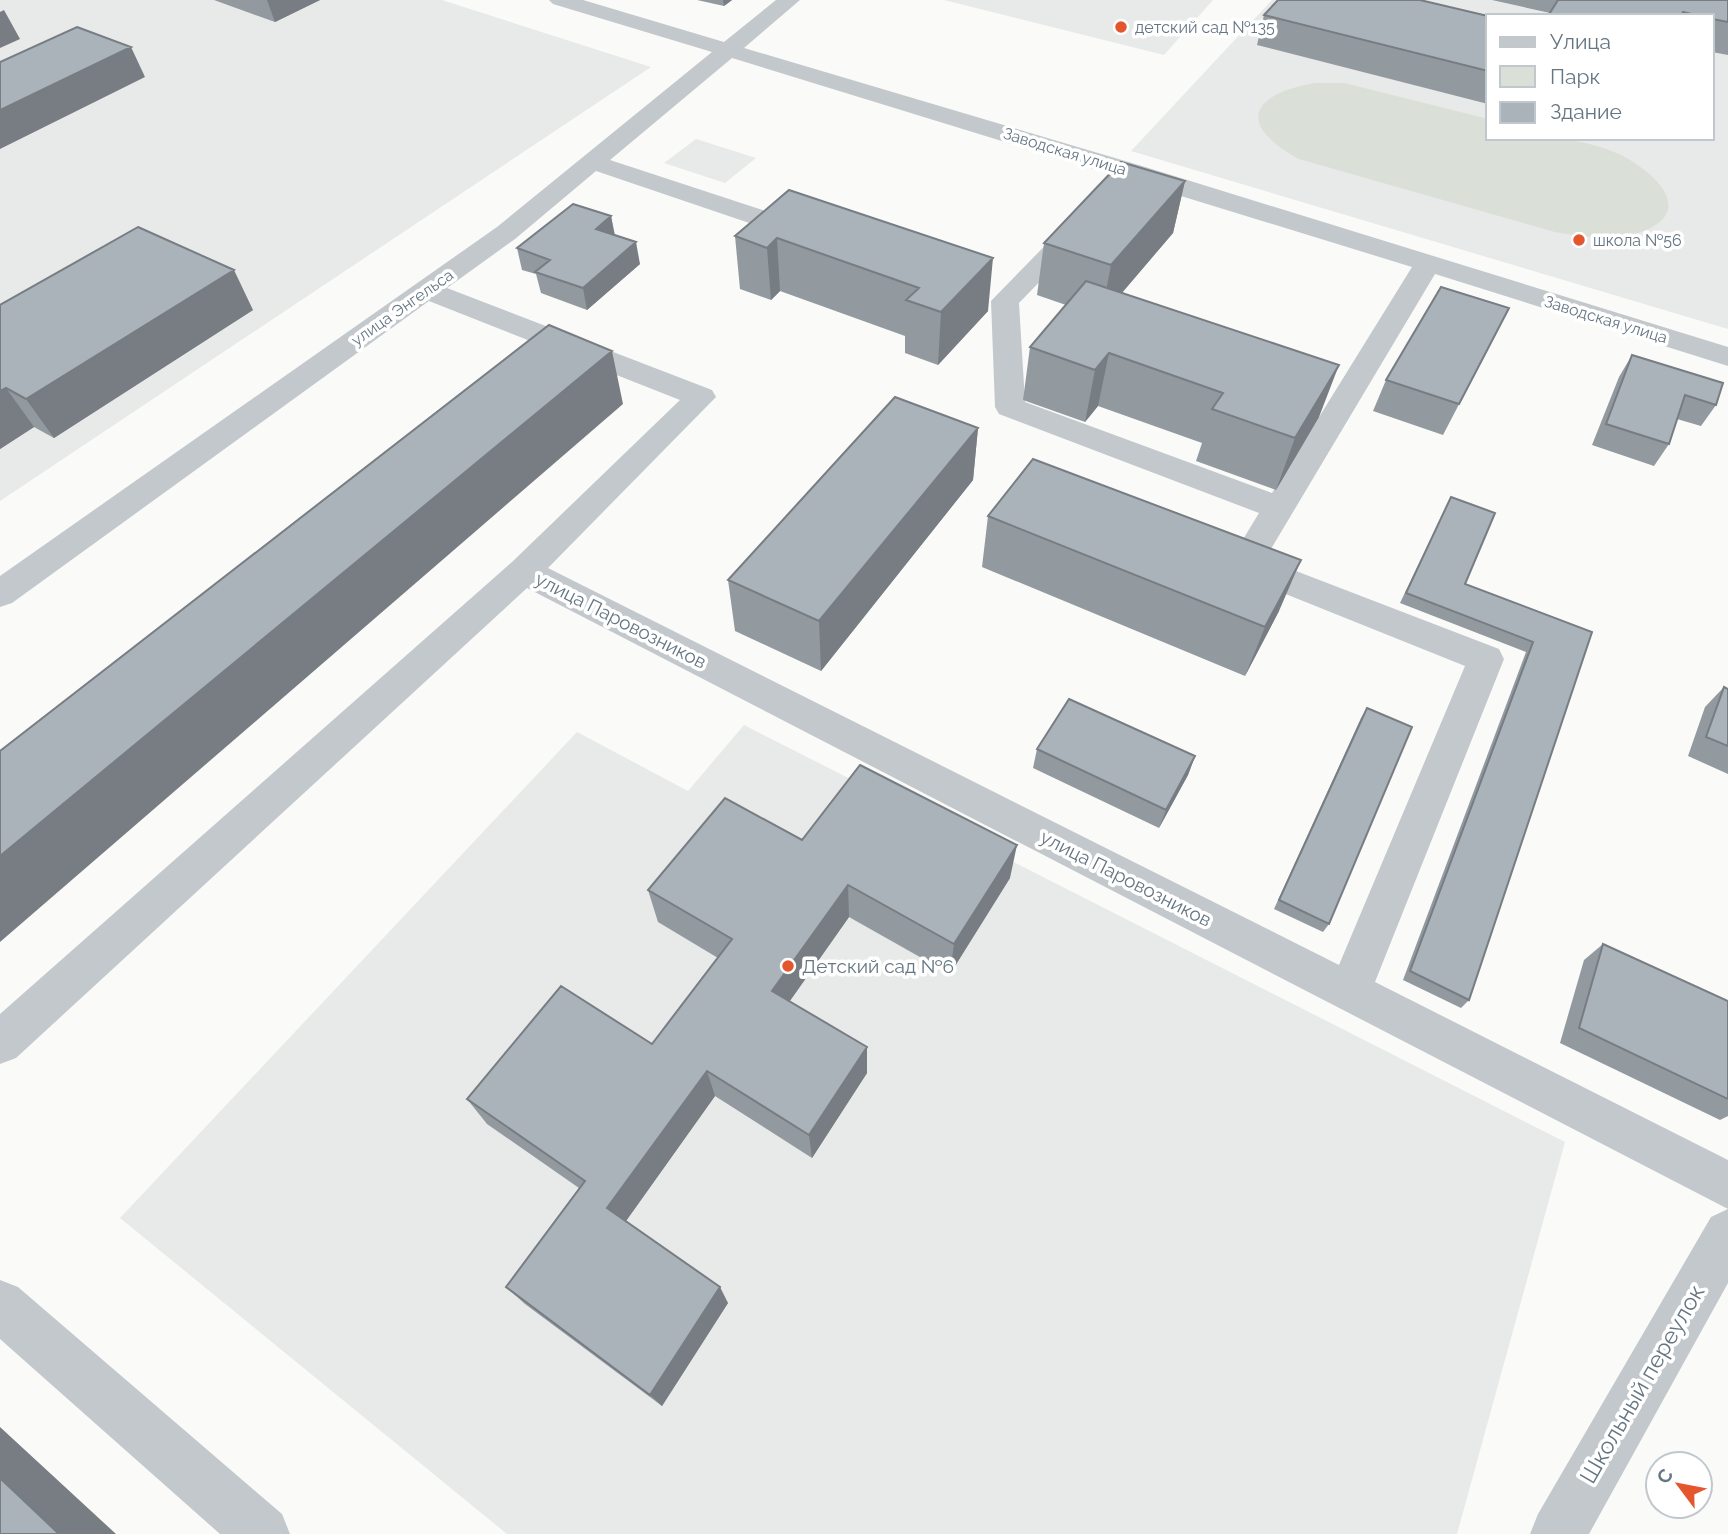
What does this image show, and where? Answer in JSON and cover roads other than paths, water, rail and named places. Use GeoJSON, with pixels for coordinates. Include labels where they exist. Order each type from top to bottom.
{"type":"FeatureCollection","features":[{"type":"Feature","properties":{"kind":"street","name":"Заводская улица"},"geometry":{"type":"LineString","coordinates":[[560,0],[730,50],[1115,189],[1428,263],[1728,357]]}},
{"type":"Feature","properties":{"kind":"street","name":"улица Энгельса"},"geometry":{"type":"LineString","coordinates":[[0,594],[506,233],[789,0]]}},
{"type":"Feature","properties":{"kind":"street"},"geometry":{"type":"LineString","coordinates":[[593,162],[838,245]]}},
{"type":"Feature","properties":{"kind":"street"},"geometry":{"type":"LineString","coordinates":[[1115,189],[993,297],[1010,407],[1279,508]]}},
{"type":"Feature","properties":{"kind":"street"},"geometry":{"type":"LineString","coordinates":[[1349,992],[1486,659],[1245,564],[1428,263]]}},
{"type":"Feature","properties":{"kind":"street"},"geometry":{"type":"LineString","coordinates":[[0,1043],[524,571],[701,397],[426,290]]}},
{"type":"Feature","properties":{"kind":"street","name":"улица Паровозников"},"geometry":{"type":"LineString","coordinates":[[524,571],[1728,1185]]}},
{"type":"Feature","properties":{"kind":"street","name":"Школьный переулок"},"geometry":{"type":"LineString","coordinates":[[1558,1534],[1728,1234]]}},
{"type":"Feature","properties":{"kind":"street"},"geometry":{"type":"LineString","coordinates":[[0,1305],[262,1534]]}},
{"type":"Feature","properties":{"kind":"place","name":"детский сад №135"},"geometry":{"type":"Point","coordinates":[1121,27]}},
{"type":"Feature","properties":{"kind":"place","name":"школа №56"},"geometry":{"type":"Point","coordinates":[1579,240]}},
{"type":"Feature","properties":{"kind":"place","name":"Детский сад №6"},"geometry":{"type":"Point","coordinates":[788,966]}}]}
